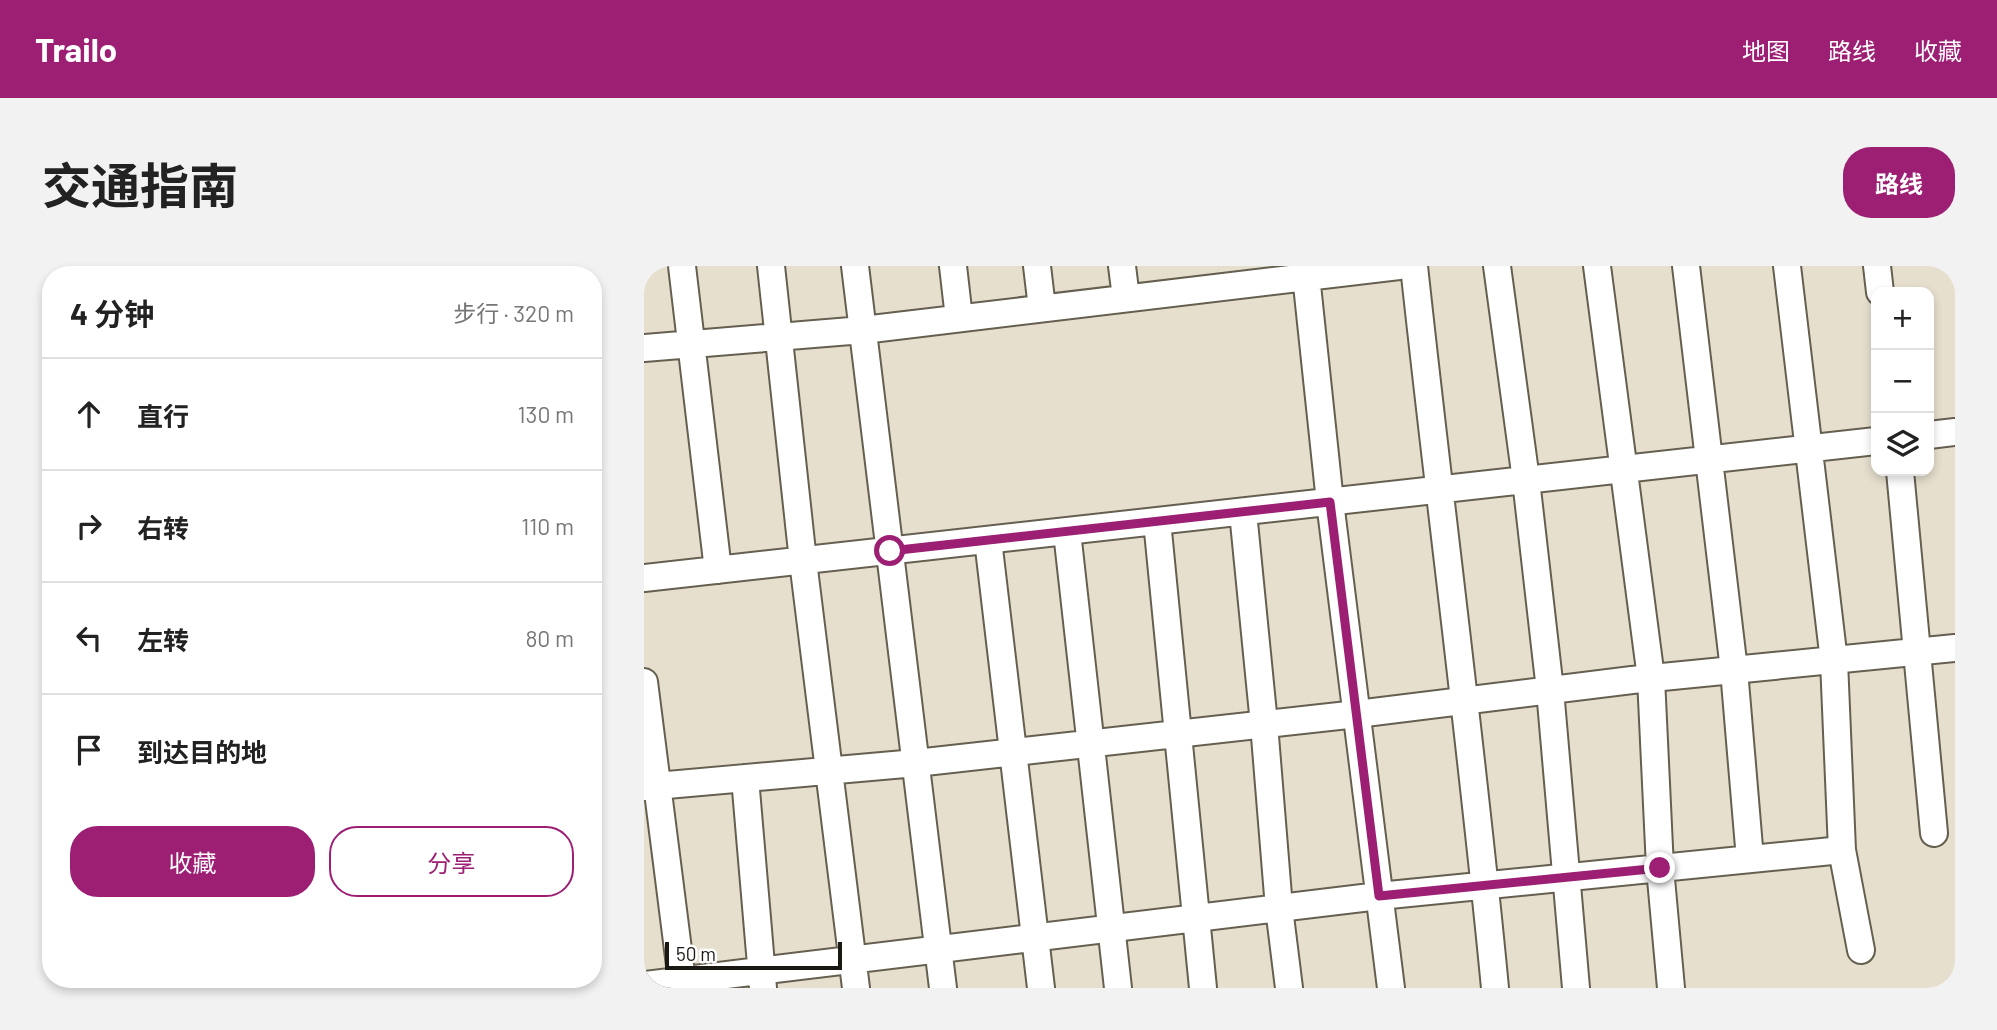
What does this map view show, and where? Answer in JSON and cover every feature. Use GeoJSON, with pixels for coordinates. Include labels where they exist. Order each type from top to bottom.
{"type":"FeatureCollection","features":[{"type":"Feature","properties":{"kind":"street"},"geometry":{"type":"LineString","coordinates":[[681,266],[718,570]]}},
{"type":"Feature","properties":{"kind":"street"},"geometry":{"type":"LineString","coordinates":[[771,266],[803,561],[856,988]]}},
{"type":"Feature","properties":{"kind":"street"},"geometry":{"type":"LineString","coordinates":[[855,266],[943,988]]}},
{"type":"Feature","properties":{"kind":"street"},"geometry":{"type":"LineString","coordinates":[[953,266],[959,318]]}},
{"type":"Feature","properties":{"kind":"street"},"geometry":{"type":"LineString","coordinates":[[1037,266],[1042,308]]}},
{"type":"Feature","properties":{"kind":"street"},"geometry":{"type":"LineString","coordinates":[[1122,266],[1126,298]]}},
{"type":"Feature","properties":{"kind":"street"},"geometry":{"type":"LineString","coordinates":[[644,348],[691,342],[863,330],[1126,298],[1213,277],[1399,266]]}},
{"type":"Feature","properties":{"kind":"street"},"geometry":{"type":"LineString","coordinates":[[1414,266],[1438,490],[1466,700],[1495,988]]}},
{"type":"Feature","properties":{"kind":"street"},"geometry":{"type":"LineString","coordinates":[[1497,266],[1526,480],[1550,690],[1576,988]]}},
{"type":"Feature","properties":{"kind":"street"},"geometry":{"type":"LineString","coordinates":[[1597,266],[1651,678],[1660,868],[1671,988]]}},
{"type":"Feature","properties":{"kind":"street"},"geometry":{"type":"LineString","coordinates":[[1686,266],[1734,670],[1750,859]]}},
{"type":"Feature","properties":{"kind":"street"},"geometry":{"type":"LineString","coordinates":[[1787,266],[1833,661],[1842,850],[1861,950]]}},
{"type":"Feature","properties":{"kind":"street"},"geometry":{"type":"LineString","coordinates":[[1877,266],[1879,287]]}},
{"type":"Feature","properties":{"kind":"street"},"geometry":{"type":"LineString","coordinates":[[1306,271],[1330,502],[1391,988]]}},
{"type":"Feature","properties":{"kind":"street"},"geometry":{"type":"LineString","coordinates":[[1934,434],[1955,432]]}},
{"type":"Feature","properties":{"kind":"street"},"geometry":{"type":"LineString","coordinates":[[644,578],[1871,442]]}},
{"type":"Feature","properties":{"kind":"street"},"geometry":{"type":"LineString","coordinates":[[1900,476],[1934,833]]}},
{"type":"Feature","properties":{"kind":"street"},"geometry":{"type":"LineString","coordinates":[[1243,512],[1279,908],[1289,988]]}},
{"type":"Feature","properties":{"kind":"street"},"geometry":{"type":"LineString","coordinates":[[1157,521],[1203,988]]}},
{"type":"Feature","properties":{"kind":"street"},"geometry":{"type":"LineString","coordinates":[[1067,531],[1118,988]]}},
{"type":"Feature","properties":{"kind":"street"},"geometry":{"type":"LineString","coordinates":[[988,540],[1041,988]]}},
{"type":"Feature","properties":{"kind":"street"},"geometry":{"type":"LineString","coordinates":[[650,787],[916,763],[1651,678],[1955,648]]}},
{"type":"Feature","properties":{"kind":"street"},"geometry":{"type":"LineString","coordinates":[[644,682],[650,787],[681,981]]}},
{"type":"Feature","properties":{"kind":"street"},"geometry":{"type":"LineString","coordinates":[[745,778],[762,980]]}},
{"type":"Feature","properties":{"kind":"street"},"geometry":{"type":"LineString","coordinates":[[644,985],[681,981],[762,980],[853,961],[1279,908],[1842,850]]}},
{"type":"Feature","properties":{"kind":"route"},"geometry":{"type":"LineString","coordinates":[[890,551],[1330,502],[1379,896],[1660,868]]}}]}
